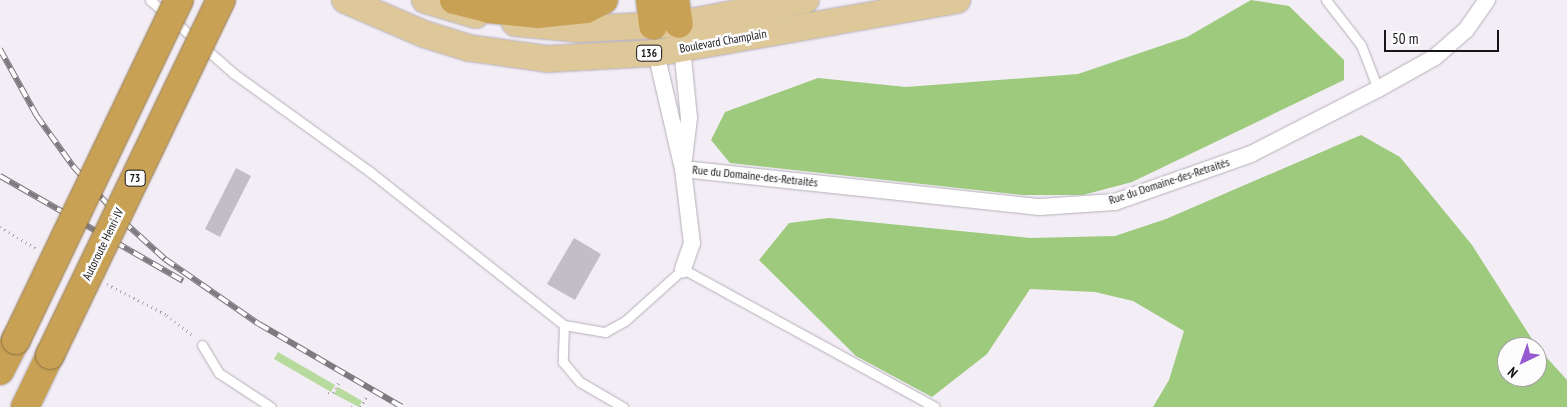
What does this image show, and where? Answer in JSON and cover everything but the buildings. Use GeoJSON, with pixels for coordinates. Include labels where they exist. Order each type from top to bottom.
{"type":"FeatureCollection","features":[{"type":"Feature","properties":{"kind":"highway"},"geometry":{"type":"LineString","coordinates":[[0,372],[179,0]]}},
{"type":"Feature","properties":{"kind":"highway","name":"Autoroute Henri-IV"},"geometry":{"type":"LineString","coordinates":[[26,407],[221,0]]}},
{"type":"Feature","properties":{"kind":"highway"},"geometry":{"type":"LineString","coordinates":[[454,0],[489,9],[538,14],[586,9],[604,0]]}},
{"type":"Feature","properties":{"kind":"main road","name":"136"},"geometry":{"type":"LineString","coordinates":[[345,0],[424,34],[468,48],[506,55],[547,59],[656,53]]}},
{"type":"Feature","properties":{"kind":"main road","name":"Boulevard Champlain"},"geometry":{"type":"LineString","coordinates":[[425,0],[457,11],[535,26],[580,29],[668,20],[957,0]]}},
{"type":"Feature","properties":{"kind":"main road","name":"Boulevard Champlain"},"geometry":{"type":"LineString","coordinates":[[668,20],[806,0]]}},
{"type":"Feature","properties":{"kind":"main road"},"geometry":{"type":"LineString","coordinates":[[656,53],[668,20]]}},
{"type":"Feature","properties":{"kind":"street","name":"Rue du Domaine-des-Retraités"},"geometry":{"type":"LineString","coordinates":[[683,169],[1040,207],[1114,202],[1250,154],[1378,89],[1435,58],[1466,30],[1487,0]]}},
{"type":"Feature","properties":{"kind":"street","name":"Rue du Domaine-des-Retraités"},"geometry":{"type":"LineString","coordinates":[[668,20],[689,118],[683,169]]}},
{"type":"Feature","properties":{"kind":"street","name":"Rue du Domaine-des-Retraités"},"geometry":{"type":"LineString","coordinates":[[656,53],[683,169],[692,243],[682,269]]}},
{"type":"Feature","properties":{"kind":"lane"},"geometry":{"type":"LineString","coordinates":[[150,0],[233,73],[369,171],[564,324],[563,362],[580,382],[623,407]]}},
{"type":"Feature","properties":{"kind":"lane"},"geometry":{"type":"LineString","coordinates":[[1326,0],[1362,45],[1378,89]]}},
{"type":"Feature","properties":{"kind":"lane"},"geometry":{"type":"LineString","coordinates":[[682,269],[935,407]]}},
{"type":"Feature","properties":{"kind":"lane","name":"Rue du Domaine-des-Retraités"},"geometry":{"type":"LineString","coordinates":[[564,324],[605,332],[625,321],[682,269]]}},
{"type":"Feature","properties":{"kind":"lane"},"geometry":{"type":"LineString","coordinates":[[202,345],[219,373],[271,407]]}},
{"type":"Feature","properties":{"kind":"path"},"geometry":{"type":"LineString","coordinates":[[328,393],[333,393],[340,380]]}},
{"type":"Feature","properties":{"kind":"path"},"geometry":{"type":"LineString","coordinates":[[360,407],[367,396]]}},
{"type":"Feature","properties":{"kind":"green space"},"geometry":{"type":"Polygon","coordinates":[[[1251,0],[1289,6],[1344,60],[1344,80],[1132,182],[1083,195],[1023,195],[730,163],[711,140],[725,112],[818,78],[906,87],[1078,74],[1187,37],[1251,0]]]}},
{"type":"Feature","properties":{"kind":"green space"},"geometry":{"type":"Polygon","coordinates":[[[1361,135],[1400,157],[1472,245],[1531,337],[1497,337],[1497,387],[1547,387],[1547,358],[1567,380],[1567,407],[1153,407],[1169,380],[1184,331],[1133,301],[1095,292],[1030,289],[987,354],[932,397],[856,356],[759,260],[789,223],[829,218],[1030,238],[1115,236],[1166,219],[1361,135]]]}},
{"type":"Feature","properties":{"kind":"green space"},"geometry":{"type":"Polygon","coordinates":[[[278,352],[335,385],[331,392],[274,359],[278,352]]]}},
{"type":"Feature","properties":{"kind":"green space"},"geometry":{"type":"Polygon","coordinates":[[[338,387],[362,401],[359,407],[334,394],[338,387]]]}},
{"type":"Feature","properties":{"kind":"railway"},"geometry":{"type":"LineString","coordinates":[[0,49],[37,116],[73,166],[123,221],[165,259],[259,324],[402,407]]}},
{"type":"Feature","properties":{"kind":"railway"},"geometry":{"type":"LineString","coordinates":[[0,176],[183,281]]}}]}
